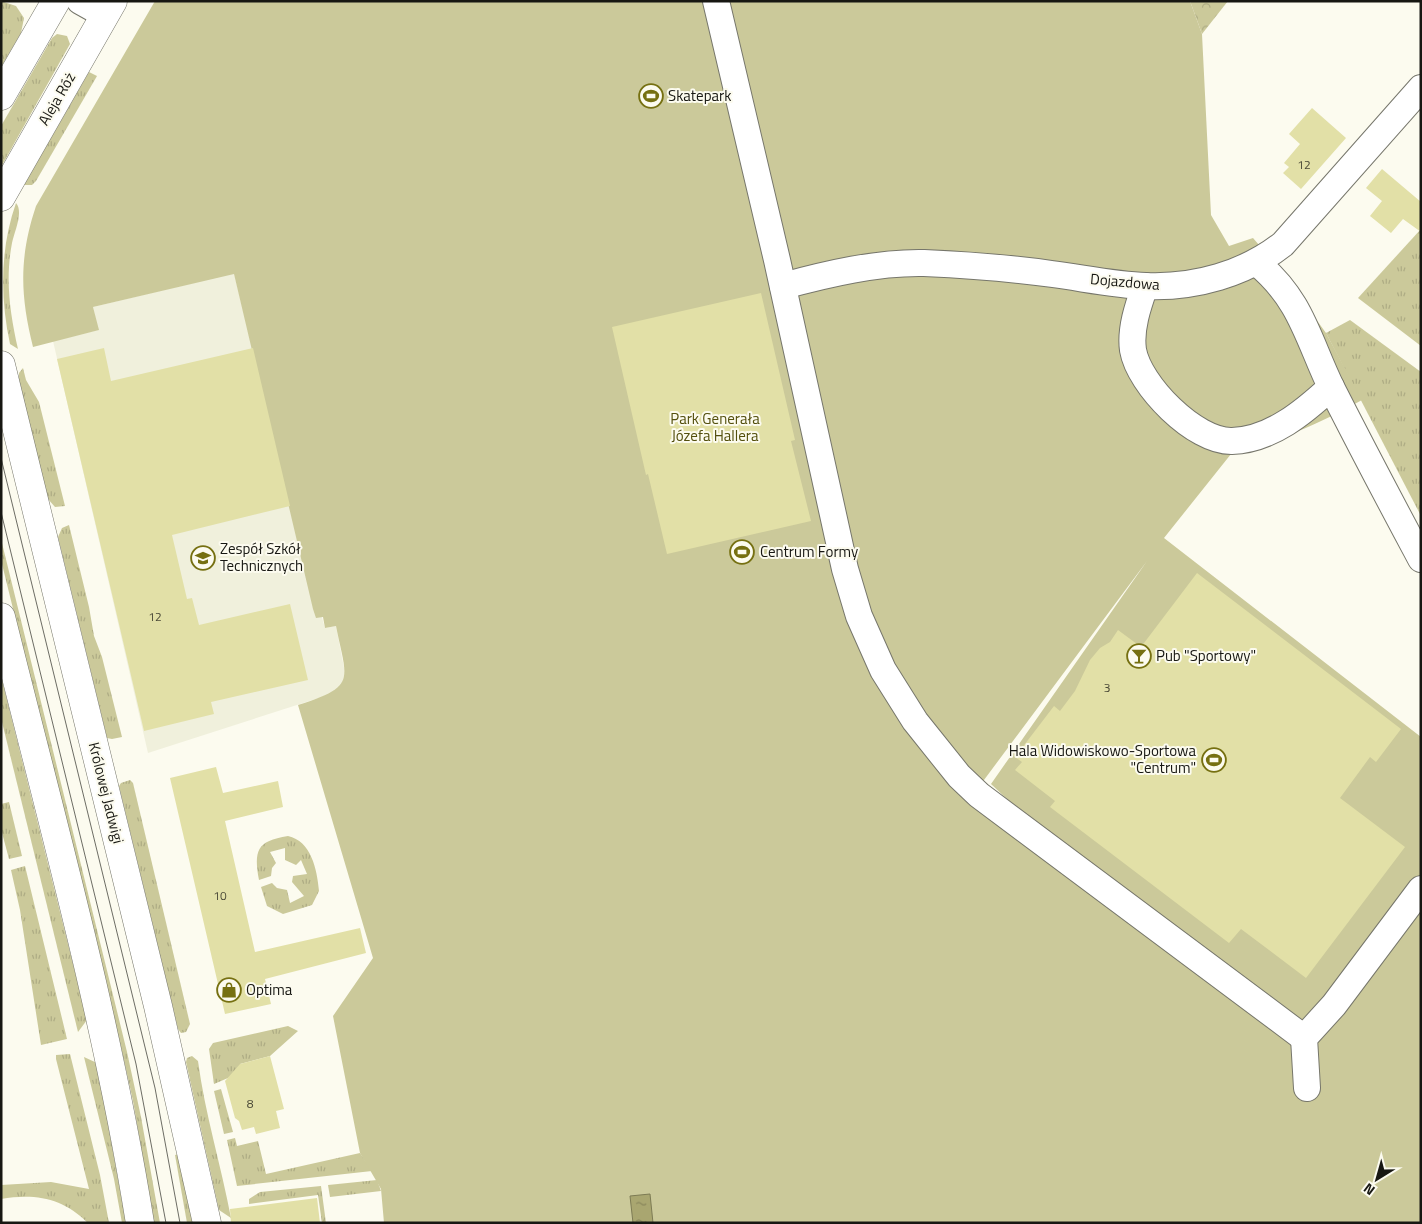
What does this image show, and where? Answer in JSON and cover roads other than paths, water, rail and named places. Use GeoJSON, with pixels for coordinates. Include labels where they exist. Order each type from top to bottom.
{"type":"FeatureCollection","features":[{"type":"Feature","properties":{"kind":"main road"},"geometry":{"type":"LineString","coordinates":[[1,96],[56,1]]}},
{"type":"Feature","properties":{"kind":"main road","name":"Aleja Róż"},"geometry":{"type":"LineString","coordinates":[[1,197],[109,8]]}},
{"type":"Feature","properties":{"kind":"main road","name":"Królowej Jadwigi"},"geometry":{"type":"LineString","coordinates":[[1,365],[158,1006],[207,1223]]}},
{"type":"Feature","properties":{"kind":"main road"},"geometry":{"type":"LineString","coordinates":[[1,617],[110,1056],[140,1223]]}},
{"type":"Feature","properties":{"kind":"street"},"geometry":{"type":"LineString","coordinates":[[80,1],[109,8]]}},
{"type":"Feature","properties":{"kind":"street"},"geometry":{"type":"LineString","coordinates":[[716,1],[783,286],[845,569],[868,639],[883,670],[915,721],[959,776],[997,810],[1304,1038]]}},
{"type":"Feature","properties":{"kind":"street","name":"Dojazdowa"},"geometry":{"type":"LineString","coordinates":[[783,286],[872,268],[921,263],[1050,274],[1137,285],[1204,281],[1257,263],[1298,230],[1421,88]]}},
{"type":"Feature","properties":{"kind":"street"},"geometry":{"type":"LineString","coordinates":[[1257,263],[1276,279],[1293,303],[1311,336],[1331,387],[1421,559]]}},
{"type":"Feature","properties":{"kind":"street"},"geometry":{"type":"LineString","coordinates":[[1137,285],[1134,328],[1135,357],[1146,382],[1177,414],[1194,427],[1219,439],[1232,441],[1250,438],[1292,420],[1331,387]]}},
{"type":"Feature","properties":{"kind":"street"},"geometry":{"type":"LineString","coordinates":[[1307,1088],[1304,1038],[1334,1005],[1421,889]]}},
{"type":"Feature","properties":{"kind":"water"},"geometry":{"type":"Polygon","coordinates":[[[650,1194],[653,1223],[633,1223],[630,1196],[650,1194]]]}},
{"type":"Feature","properties":{"kind":"tram line"},"geometry":{"type":"LineString","coordinates":[[1,458],[155,1088],[180,1223]]}},
{"type":"Feature","properties":{"kind":"tram line"},"geometry":{"type":"LineString","coordinates":[[1,512],[136,1064],[166,1223]]}},
{"type":"Feature","properties":{"kind":"place","name":"Skatepark"},"geometry":{"type":"Point","coordinates":[651,96]}},
{"type":"Feature","properties":{"kind":"place","name":"Centrum Formy"},"geometry":{"type":"Point","coordinates":[742,552]}},
{"type":"Feature","properties":{"kind":"place","name":"Zespół Szkół Technicznych"},"geometry":{"type":"Point","coordinates":[203,558]}},
{"type":"Feature","properties":{"kind":"place","name":"Pub \"Sportowy\""},"geometry":{"type":"Point","coordinates":[1139,656]}},
{"type":"Feature","properties":{"kind":"place","name":"Hala Widowiskowo-Sportowa \"Centrum\""},"geometry":{"type":"Point","coordinates":[1214,760]}},
{"type":"Feature","properties":{"kind":"place","name":"Optima"},"geometry":{"type":"Point","coordinates":[229,990]}},
{"type":"Feature","properties":{"kind":"park label","name":"Park Generała Józefa Hallera"},"geometry":{"type":"Point","coordinates":[715,428]}}]}
